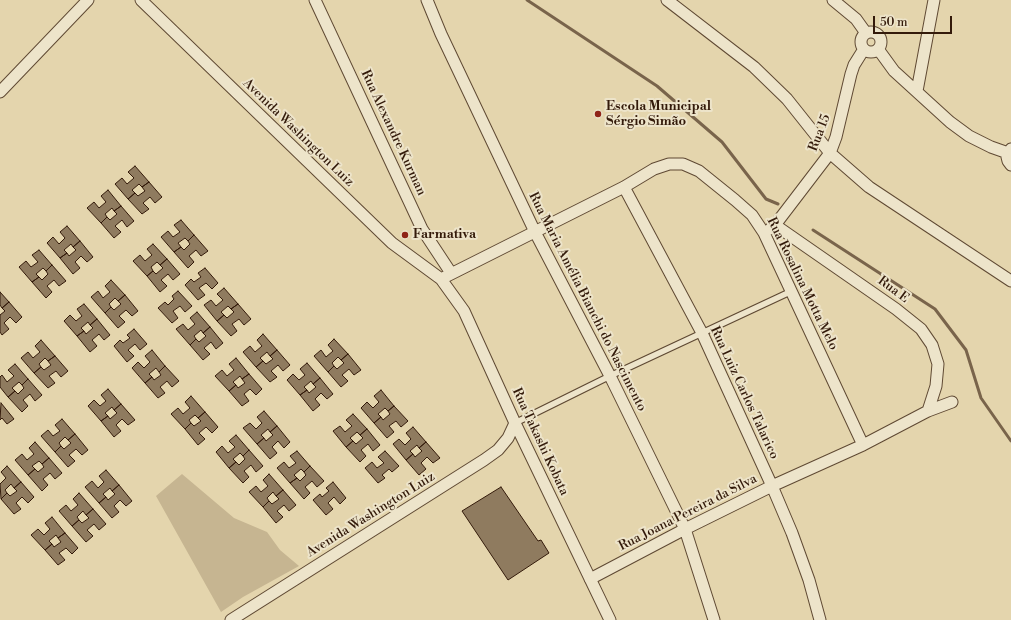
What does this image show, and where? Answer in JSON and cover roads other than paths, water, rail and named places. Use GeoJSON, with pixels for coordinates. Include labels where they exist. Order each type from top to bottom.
{"type":"FeatureCollection","features":[{"type":"Feature","properties":{"kind":"street"},"geometry":{"type":"LineString","coordinates":[[0,92],[88,0]]}},
{"type":"Feature","properties":{"kind":"street","name":"Avenida Washington Luiz"},"geometry":{"type":"LineString","coordinates":[[141,0],[392,244],[442,279]]}},
{"type":"Feature","properties":{"kind":"street","name":"Rua Alexandre Kurman"},"geometry":{"type":"LineString","coordinates":[[315,0],[422,229],[451,273]]}},
{"type":"Feature","properties":{"kind":"street","name":"Rua Maria Amélia Bianchi do Nascimento"},"geometry":{"type":"LineString","coordinates":[[427,0],[535,232],[610,376],[685,529],[714,620]]}},
{"type":"Feature","properties":{"kind":"street"},"geometry":{"type":"LineString","coordinates":[[667,0],[754,67],[787,99],[830,153],[869,187],[1011,281]]}},
{"type":"Feature","properties":{"kind":"street"},"geometry":{"type":"LineString","coordinates":[[833,0],[856,19],[866,33]]}},
{"type":"Feature","properties":{"kind":"street"},"geometry":{"type":"LineString","coordinates":[[917,91],[934,0]]}},
{"type":"Feature","properties":{"kind":"street"},"geometry":{"type":"LineString","coordinates":[[866,33],[874,33],[880,38],[880,45],[878,49],[871,52],[864,49],[861,39],[866,33]]}},
{"type":"Feature","properties":{"kind":"street","name":"Rua 15"},"geometry":{"type":"LineString","coordinates":[[764,233],[775,225],[830,153],[836,136],[851,74],[854,65],[864,49]]}},
{"type":"Feature","properties":{"kind":"street"},"geometry":{"type":"LineString","coordinates":[[878,49],[894,71],[950,122],[968,136],[991,147],[1009,151],[1008,161],[1011,165]]}},
{"type":"Feature","properties":{"kind":"street","name":"Rua Rosalina Motta Melo"},"geometry":{"type":"LineString","coordinates":[[624,187],[654,170],[669,164],[683,164],[699,171],[752,215],[764,233],[792,291],[862,445]]}},
{"type":"Feature","properties":{"kind":"street"},"geometry":{"type":"LineString","coordinates":[[442,279],[451,273],[624,187]]}},
{"type":"Feature","properties":{"kind":"street","name":"Rua Luiz Carlos Talarico"},"geometry":{"type":"LineString","coordinates":[[624,187],[702,333],[772,486],[792,533],[809,580],[820,620]]}},
{"type":"Feature","properties":{"kind":"street","name":"Rua E"},"geometry":{"type":"LineString","coordinates":[[775,225],[896,309],[921,329],[932,345],[938,364],[936,386],[928,411]]}},
{"type":"Feature","properties":{"kind":"street","name":"Rua Takashi Kobata"},"geometry":{"type":"LineString","coordinates":[[442,279],[464,311],[515,423],[610,620]]}},
{"type":"Feature","properties":{"kind":"street","name":"Rua Joana Pereira da Silva"},"geometry":{"type":"LineString","coordinates":[[590,579],[685,529],[772,486],[862,445],[928,411],[952,402]]}},
{"type":"Feature","properties":{"kind":"street","name":"Avenida Washington Luiz"},"geometry":{"type":"LineString","coordinates":[[230,620],[484,460],[498,450],[508,438],[515,423]]}},
{"type":"Feature","properties":{"kind":"lane"},"geometry":{"type":"LineString","coordinates":[[515,423],[610,376],[792,291]]}},
{"type":"Feature","properties":{"kind":"waterway"},"geometry":{"type":"LineString","coordinates":[[527,0],[657,86],[722,142],[766,199],[778,204]]}},
{"type":"Feature","properties":{"kind":"waterway"},"geometry":{"type":"LineString","coordinates":[[813,230],[935,309],[966,350],[981,398],[1011,441]]}},
{"type":"Feature","properties":{"kind":"place","name":"Escola Municipal Sérgio Simão"},"geometry":{"type":"Point","coordinates":[598,114]}},
{"type":"Feature","properties":{"kind":"place","name":"Farmativa"},"geometry":{"type":"Point","coordinates":[405,235]}}]}
